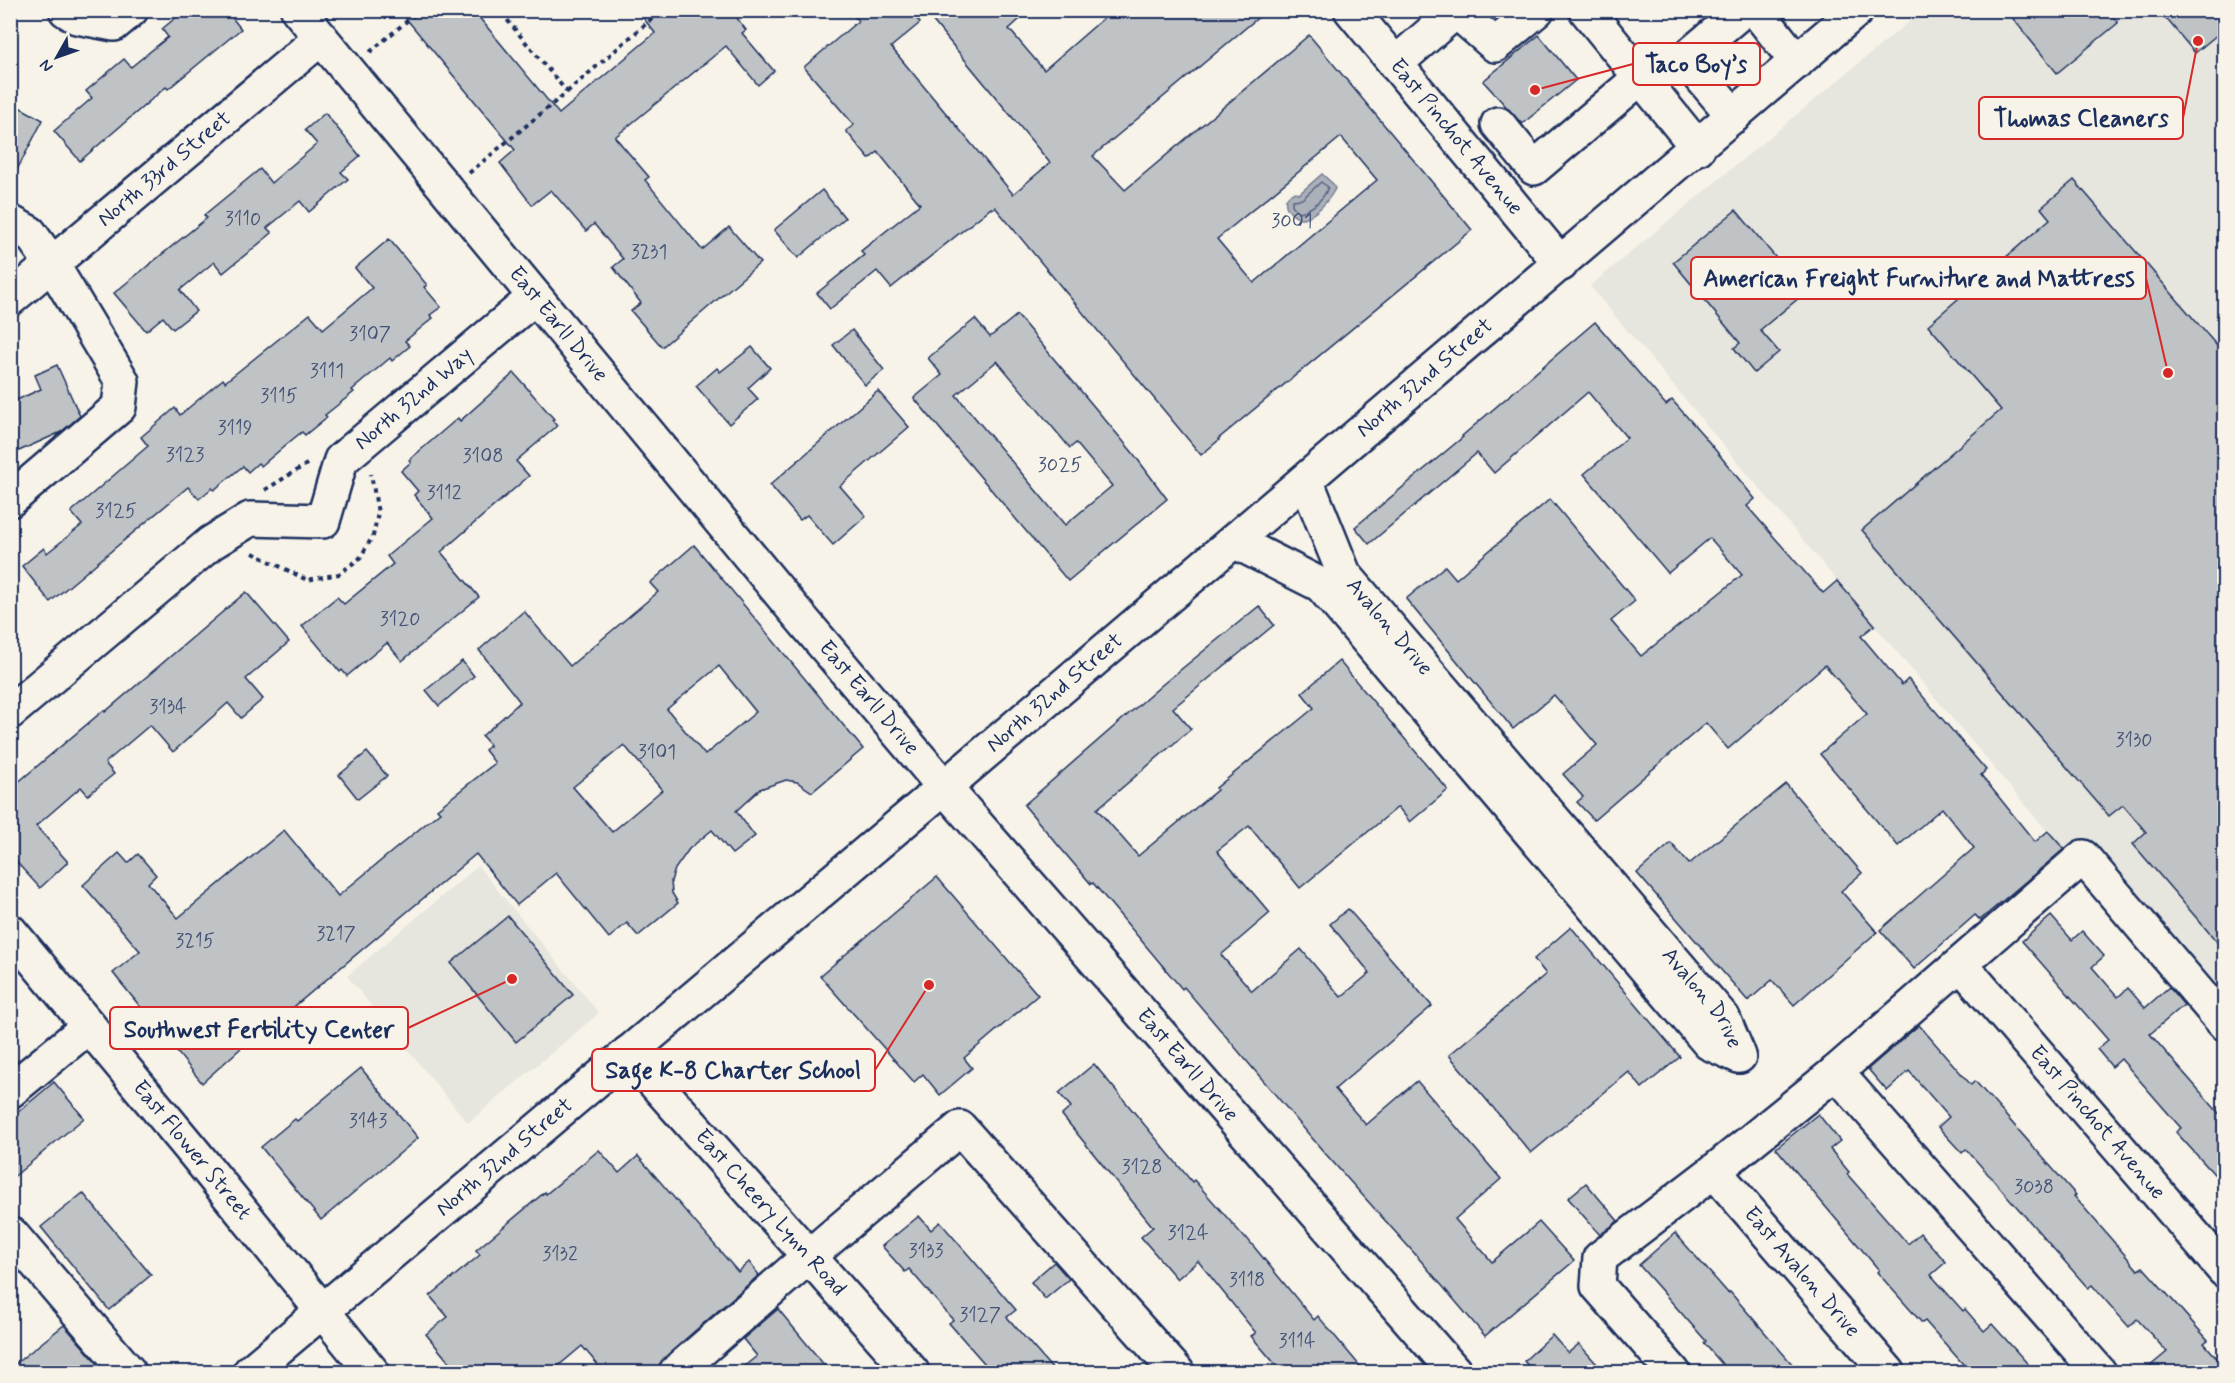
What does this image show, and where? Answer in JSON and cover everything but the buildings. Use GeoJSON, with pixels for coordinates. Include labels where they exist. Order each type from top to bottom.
{"type":"FeatureCollection","features":[{"type":"Feature","properties":{"kind":"street"},"geometry":{"type":"LineString","coordinates":[[66,10],[77,17],[114,24],[131,10]]}},
{"type":"Feature","properties":{"kind":"street","name":"East Earll Drive"},"geometry":{"type":"LineString","coordinates":[[298,10],[944,787],[1455,1372]]}},
{"type":"Feature","properties":{"kind":"street","name":"East Pinchot Avenue"},"geometry":{"type":"LineString","coordinates":[[1351,10],[1561,264]]}},
{"type":"Feature","properties":{"kind":"street"},"geometry":{"type":"LineString","coordinates":[[1395,64],[1456,11],[1495,45],[1537,10]]}},
{"type":"Feature","properties":{"kind":"street"},"geometry":{"type":"LineString","coordinates":[[1586,10],[1698,147]]}},
{"type":"Feature","properties":{"kind":"street"},"geometry":{"type":"LineString","coordinates":[[1734,116],[1690,64],[1692,53],[1743,10]]}},
{"type":"Feature","properties":{"kind":"street"},"geometry":{"type":"LineString","coordinates":[[1756,10],[1797,62]]}},
{"type":"Feature","properties":{"kind":"street","name":"North 32nd Street"},"geometry":{"type":"LineString","coordinates":[[250,1372],[1561,264],[1797,62],[1848,13]]}},
{"type":"Feature","properties":{"kind":"street","name":"North 33rd Street"},"geometry":{"type":"LineString","coordinates":[[10,299],[321,38]]}},
{"type":"Feature","properties":{"kind":"street"},"geometry":{"type":"LineString","coordinates":[[1498,124],[1534,168],[1641,78]]}},
{"type":"Feature","properties":{"kind":"street"},"geometry":{"type":"LineString","coordinates":[[10,222],[30,233],[52,264],[122,381],[119,407],[10,500]]}},
{"type":"Feature","properties":{"kind":"street","name":"North 32nd Way"},"geometry":{"type":"LineString","coordinates":[[10,712],[211,543],[250,519],[323,521],[341,460],[535,297]]}},
{"type":"Feature","properties":{"kind":"street","name":"Avalon Drive"},"geometry":{"type":"LineString","coordinates":[[1234,541],[1321,585],[1709,1042],[1739,1056],[1723,1018],[1344,574],[1306,480]]}},
{"type":"Feature","properties":{"kind":"street"},"geometry":{"type":"LineString","coordinates":[[1673,1372],[1598,1286],[1600,1258],[1714,1171],[1836,1072],[2083,856],[2224,1023]]}},
{"type":"Feature","properties":{"kind":"street","name":"East Flower Street"},"geometry":{"type":"LineString","coordinates":[[10,931],[372,1372]]}},
{"type":"Feature","properties":{"kind":"street","name":"East Pinchot Avenue"},"geometry":{"type":"LineString","coordinates":[[1970,975],[2224,1270]]}},
{"type":"Feature","properties":{"kind":"street"},"geometry":{"type":"LineString","coordinates":[[10,1091],[89,1026]]}},
{"type":"Feature","properties":{"kind":"street","name":"East Cheery Lynn Road"},"geometry":{"type":"LineString","coordinates":[[628,1053],[912,1372]]}},
{"type":"Feature","properties":{"kind":"street"},"geometry":{"type":"LineString","coordinates":[[1836,1072],[2099,1372]]}},
{"type":"Feature","properties":{"kind":"street"},"geometry":{"type":"LineString","coordinates":[[676,1372],[808,1256],[960,1128],[1177,1372]]}},
{"type":"Feature","properties":{"kind":"street","name":"East Avalon Drive"},"geometry":{"type":"LineString","coordinates":[[1714,1171],[1888,1372]]}},
{"type":"Feature","properties":{"kind":"street"},"geometry":{"type":"LineString","coordinates":[[12,1235],[129,1372]]}},
{"type":"Feature","properties":{"kind":"path"},"geometry":{"type":"LineString","coordinates":[[366,55],[420,10]]}},
{"type":"Feature","properties":{"kind":"path"},"geometry":{"type":"LineString","coordinates":[[499,10],[567,92]]}},
{"type":"Feature","properties":{"kind":"path"},"geometry":{"type":"LineString","coordinates":[[466,175],[662,10]]}},
{"type":"Feature","properties":{"kind":"shaded area"},"geometry":{"type":"Polygon","coordinates":[[[1922,11],[2224,11],[2224,1034],[2083,874],[1590,286],[1922,11]]]}},
{"type":"Feature","properties":{"kind":"shaded area"},"geometry":{"type":"Polygon","coordinates":[[[478,866],[599,1013],[468,1123],[347,976],[478,866]]]}},
{"type":"Feature","properties":{"kind":"water"},"geometry":{"type":"Polygon","coordinates":[[[1322,174],[1335,189],[1327,201],[1315,212],[1302,218],[1296,217],[1287,207],[1286,199],[1295,192],[1299,194],[1322,174]]]}},
{"type":"Feature","properties":{"kind":"place","name":"Thomas Cleaners"},"geometry":{"type":"Point","coordinates":[2198,41]}},
{"type":"Feature","properties":{"kind":"place","name":"Taco Boy’s"},"geometry":{"type":"Point","coordinates":[1535,90]}},
{"type":"Feature","properties":{"kind":"place","name":"American Freight Furniture and Mattress"},"geometry":{"type":"Point","coordinates":[2168,373]}},
{"type":"Feature","properties":{"kind":"place","name":"Southwest Fertility Center"},"geometry":{"type":"Point","coordinates":[512,979]}},
{"type":"Feature","properties":{"kind":"place","name":"Sage K-8 Charter School"},"geometry":{"type":"Point","coordinates":[929,985]}}]}
